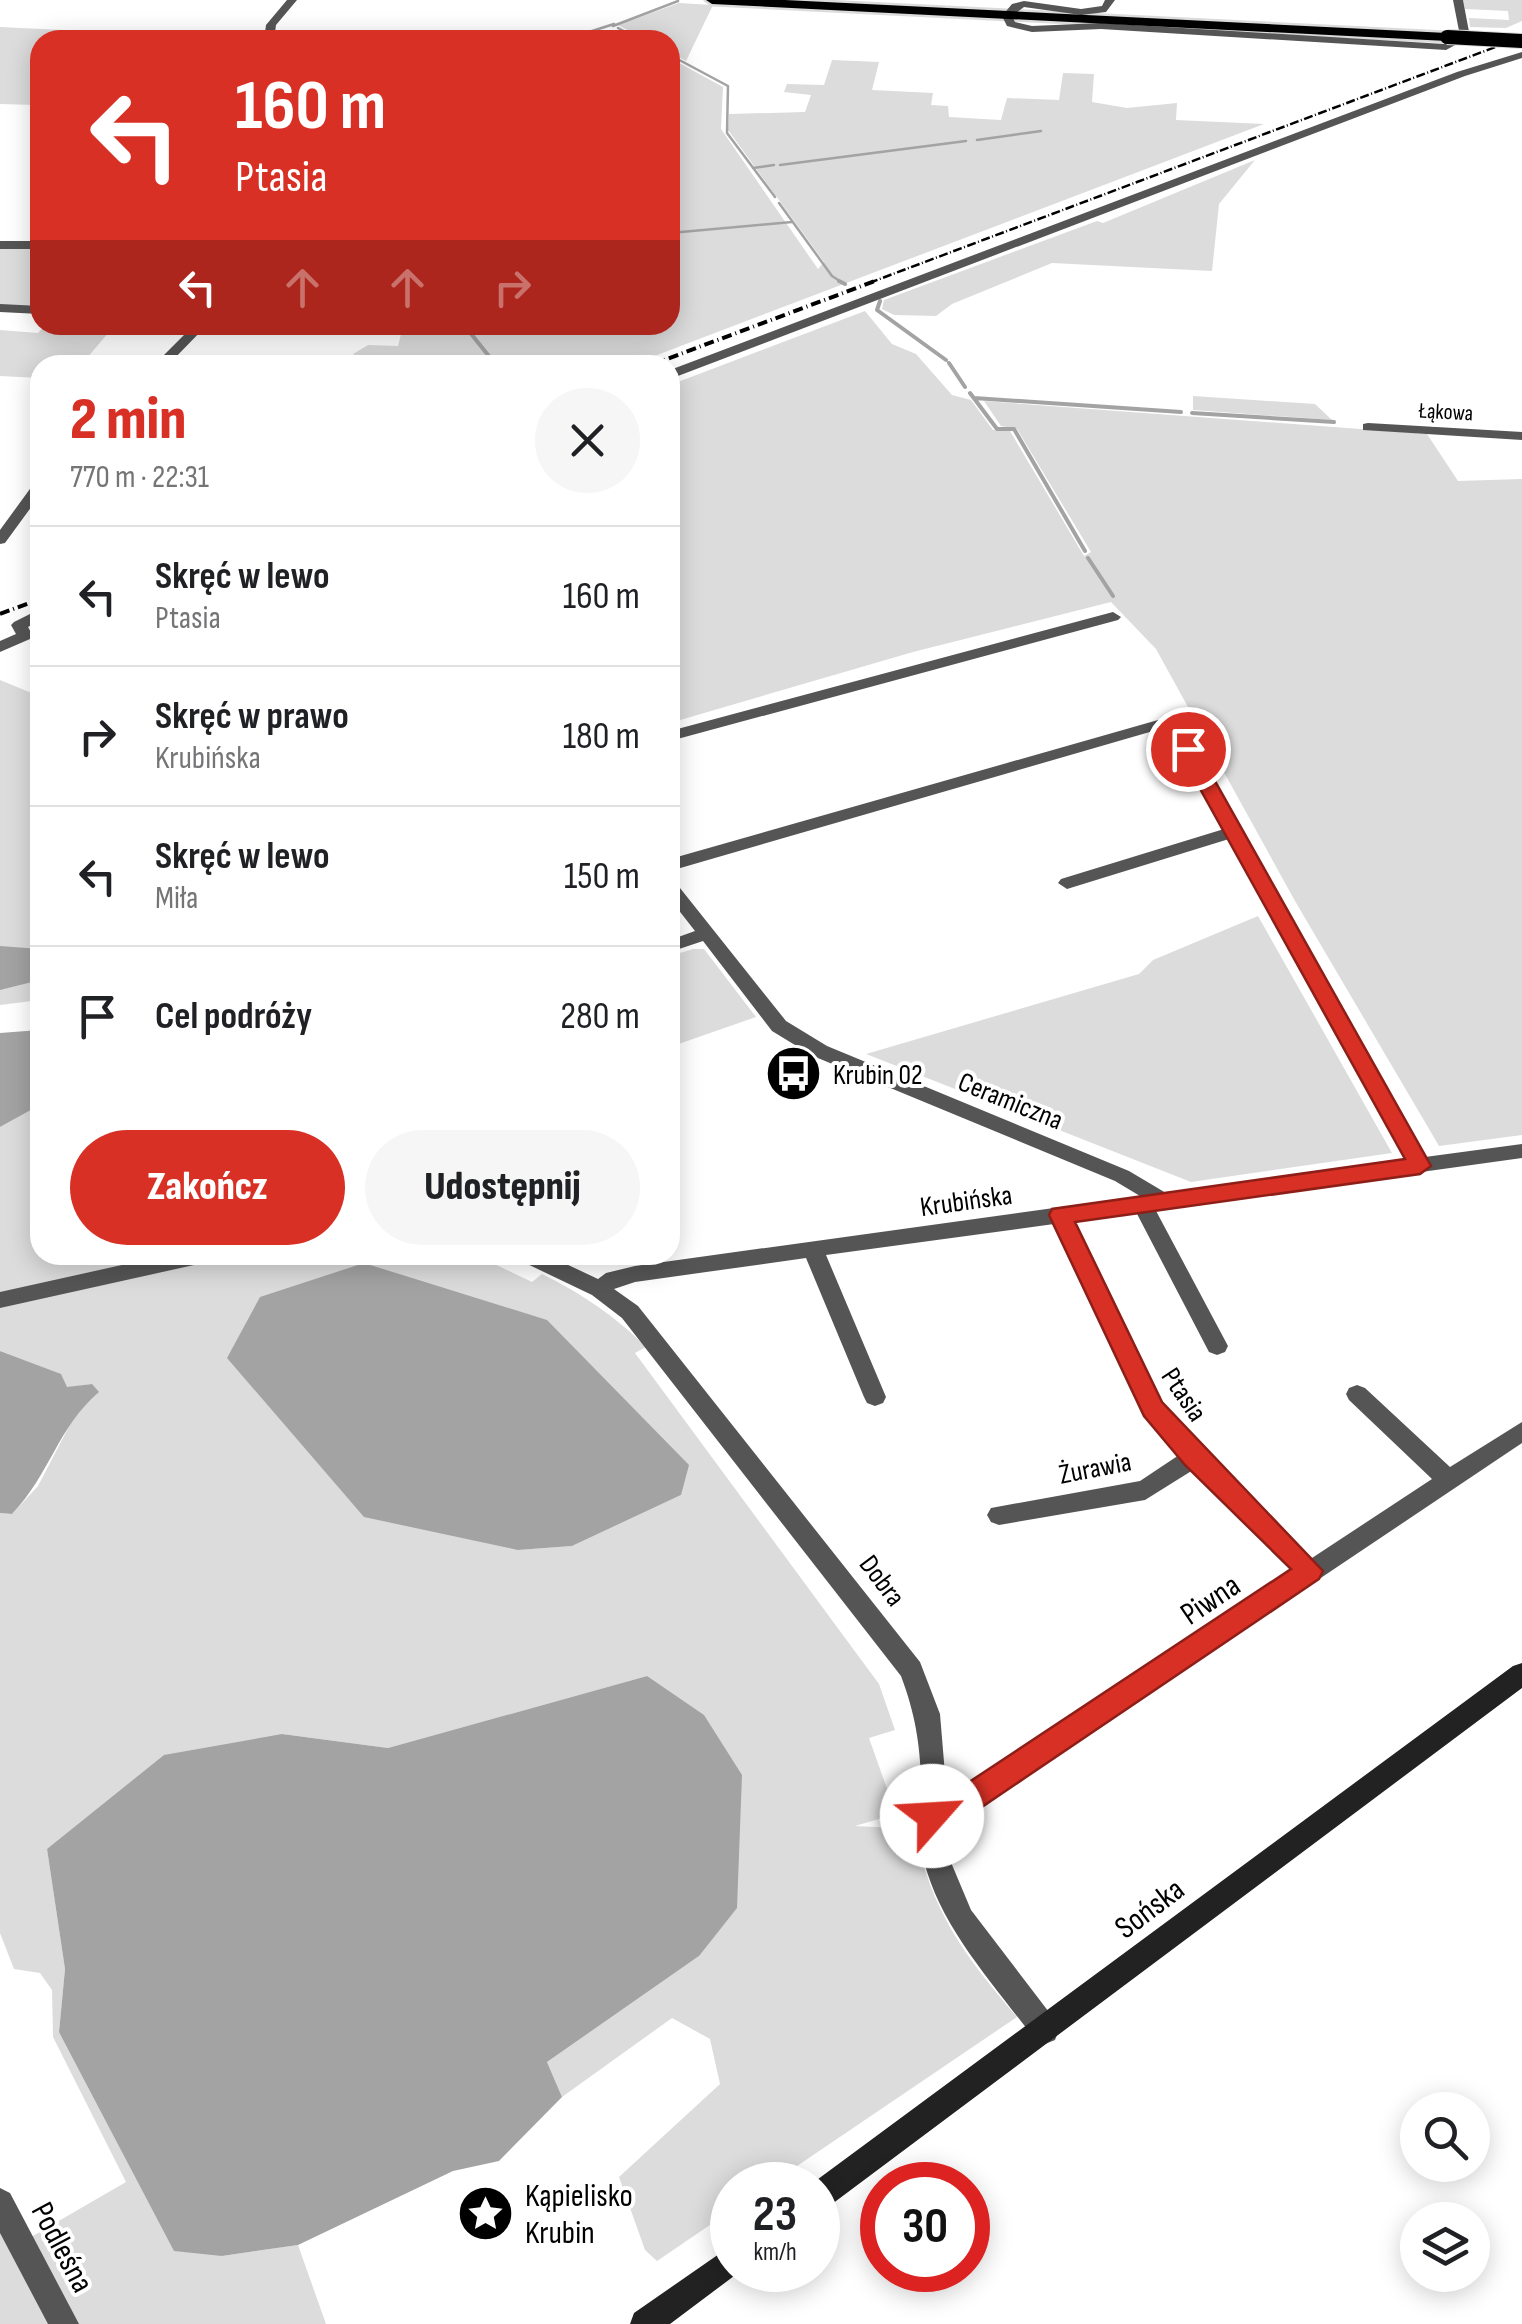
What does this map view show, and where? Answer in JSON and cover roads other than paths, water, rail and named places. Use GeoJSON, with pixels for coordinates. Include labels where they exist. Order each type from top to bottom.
{"type":"FeatureCollection","features":[{"type":"Feature","properties":{"kind":"main road"},"geometry":{"type":"LineString","coordinates":[[712,0],[1522,41]]}},
{"type":"Feature","properties":{"kind":"street"},"geometry":{"type":"LineString","coordinates":[[270,30],[292,0]]}},
{"type":"Feature","properties":{"kind":"street"},"geometry":{"type":"LineString","coordinates":[[1110,0],[1106,9],[1098,11],[1024,4],[1015,6],[1008,15],[1011,24],[1024,29],[1103,26],[1439,47],[1462,41],[1464,22],[1458,0]]}},
{"type":"Feature","properties":{"kind":"street"},"geometry":{"type":"LineString","coordinates":[[680,371],[1515,56]]}},
{"type":"Feature","properties":{"kind":"street"},"geometry":{"type":"LineString","coordinates":[[0,245],[30,245]]}},
{"type":"Feature","properties":{"kind":"street"},"geometry":{"type":"LineString","coordinates":[[0,308],[30,310]]}},
{"type":"Feature","properties":{"kind":"street"},"geometry":{"type":"LineString","coordinates":[[172,355],[191,335]]}},
{"type":"Feature","properties":{"kind":"street","name":"Łąkowa"},"geometry":{"type":"LineString","coordinates":[[1368,427],[1522,436]]}},
{"type":"Feature","properties":{"kind":"street"},"geometry":{"type":"LineString","coordinates":[[0,540],[30,499]]}},
{"type":"Feature","properties":{"kind":"street"},"geometry":{"type":"LineString","coordinates":[[680,733],[1114,617]]}},
{"type":"Feature","properties":{"kind":"street"},"geometry":{"type":"LineString","coordinates":[[30,620],[18,627],[30,636]]}},
{"type":"Feature","properties":{"kind":"street"},"geometry":{"type":"LineString","coordinates":[[0,647],[30,639]]}},
{"type":"Feature","properties":{"kind":"street"},"geometry":{"type":"LineString","coordinates":[[680,863],[1172,721],[1420,1166]]}},
{"type":"Feature","properties":{"kind":"street"},"geometry":{"type":"LineString","coordinates":[[1067,883],[1233,832]]}},
{"type":"Feature","properties":{"kind":"street","name":"Ceramiczna"},"geometry":{"type":"LineString","coordinates":[[680,900],[779,1026],[820,1051],[1105,1169],[1153,1202]]}},
{"type":"Feature","properties":{"kind":"street"},"geometry":{"type":"LineString","coordinates":[[680,943],[707,934]]}},
{"type":"Feature","properties":{"kind":"street","name":"Krubińska"},"geometry":{"type":"LineString","coordinates":[[600,1289],[612,1278],[635,1274],[1522,1150]]}},
{"type":"Feature","properties":{"kind":"street"},"geometry":{"type":"LineString","coordinates":[[1153,1202],[1217,1346]]}},
{"type":"Feature","properties":{"kind":"street","name":"Ptasia"},"geometry":{"type":"LineString","coordinates":[[1060,1215],[1152,1409],[1194,1457],[1310,1571]]}},
{"type":"Feature","properties":{"kind":"street"},"geometry":{"type":"LineString","coordinates":[[812,1248],[874,1397]]}},
{"type":"Feature","properties":{"kind":"street"},"geometry":{"type":"LineString","coordinates":[[0,1300],[158,1265]]}},
{"type":"Feature","properties":{"kind":"street","name":"Dobra"},"geometry":{"type":"LineString","coordinates":[[549,1265],[600,1289],[633,1316],[912,1670],[930,1733],[937,1860],[962,1919],[1045,2030]]}},
{"type":"Feature","properties":{"kind":"street"},"geometry":{"type":"LineString","coordinates":[[1356,1394],[1448,1480]]}},
{"type":"Feature","properties":{"kind":"street","name":"Piwna"},"geometry":{"type":"LineString","coordinates":[[932,1816],[957,1808],[1522,1431]]}},
{"type":"Feature","properties":{"kind":"street","name":"Żurawia"},"geometry":{"type":"LineString","coordinates":[[999,1515],[1145,1490],[1194,1457]]}},
{"type":"Feature","properties":{"kind":"street","name":"Sońska"},"geometry":{"type":"LineString","coordinates":[[840,2181],[1522,1674]]}},
{"type":"Feature","properties":{"kind":"street","name":"Podleśna"},"geometry":{"type":"LineString","coordinates":[[0,2203],[64,2324]]}},
{"type":"Feature","properties":{"kind":"street"},"geometry":{"type":"LineString","coordinates":[[649,2323],[710,2277]]}},
{"type":"Feature","properties":{"kind":"waterway"},"geometry":{"type":"LineString","coordinates":[[613,26],[678,1]]}},
{"type":"Feature","properties":{"kind":"waterway"},"geometry":{"type":"LineString","coordinates":[[595,30],[614,24]]}},
{"type":"Feature","properties":{"kind":"waterway"},"geometry":{"type":"LineString","coordinates":[[618,28],[622,30]]}},
{"type":"Feature","properties":{"kind":"waterway"},"geometry":{"type":"LineString","coordinates":[[680,60],[728,86],[727,133],[753,168]]}},
{"type":"Feature","properties":{"kind":"waterway"},"geometry":{"type":"LineString","coordinates":[[977,140],[1041,131]]}},
{"type":"Feature","properties":{"kind":"waterway"},"geometry":{"type":"LineString","coordinates":[[780,165],[966,141]]}},
{"type":"Feature","properties":{"kind":"waterway"},"geometry":{"type":"LineString","coordinates":[[753,168],[774,165]]}},
{"type":"Feature","properties":{"kind":"waterway"},"geometry":{"type":"LineString","coordinates":[[753,168],[775,197]]}},
{"type":"Feature","properties":{"kind":"waterway"},"geometry":{"type":"LineString","coordinates":[[779,203],[832,276],[843,283]]}},
{"type":"Feature","properties":{"kind":"waterway"},"geometry":{"type":"LineString","coordinates":[[680,232],[792,222]]}},
{"type":"Feature","properties":{"kind":"waterway"},"geometry":{"type":"LineString","coordinates":[[839,281],[843,283]]}},
{"type":"Feature","properties":{"kind":"waterway"},"geometry":{"type":"LineString","coordinates":[[880,301],[877,310],[946,360]]}},
{"type":"Feature","properties":{"kind":"waterway"},"geometry":{"type":"LineString","coordinates":[[472,335],[488,355]]}},
{"type":"Feature","properties":{"kind":"waterway"},"geometry":{"type":"LineString","coordinates":[[949,363],[965,387]]}},
{"type":"Feature","properties":{"kind":"waterway"},"geometry":{"type":"LineString","coordinates":[[970,393],[997,429],[1014,429],[1085,551]]}},
{"type":"Feature","properties":{"kind":"waterway"},"geometry":{"type":"LineString","coordinates":[[974,398],[1181,412]]}},
{"type":"Feature","properties":{"kind":"waterway"},"geometry":{"type":"LineString","coordinates":[[1192,413],[1334,422]]}},
{"type":"Feature","properties":{"kind":"waterway"},"geometry":{"type":"LineString","coordinates":[[1088,558],[1113,596]]}},
{"type":"Feature","properties":{"kind":"railway"},"geometry":{"type":"LineString","coordinates":[[869,283],[1522,37]]}},
{"type":"Feature","properties":{"kind":"railway"},"geometry":{"type":"LineString","coordinates":[[678,355],[875,281]]}},
{"type":"Feature","properties":{"kind":"railway"},"geometry":{"type":"LineString","coordinates":[[0,614],[30,603]]}},
{"type":"Feature","properties":{"kind":"place","name":"Krubin 02"},"geometry":{"type":"Point","coordinates":[794,1074]}},
{"type":"Feature","properties":{"kind":"place","name":"Kąpielisko Krubin"},"geometry":{"type":"Point","coordinates":[486,2213]}}]}
